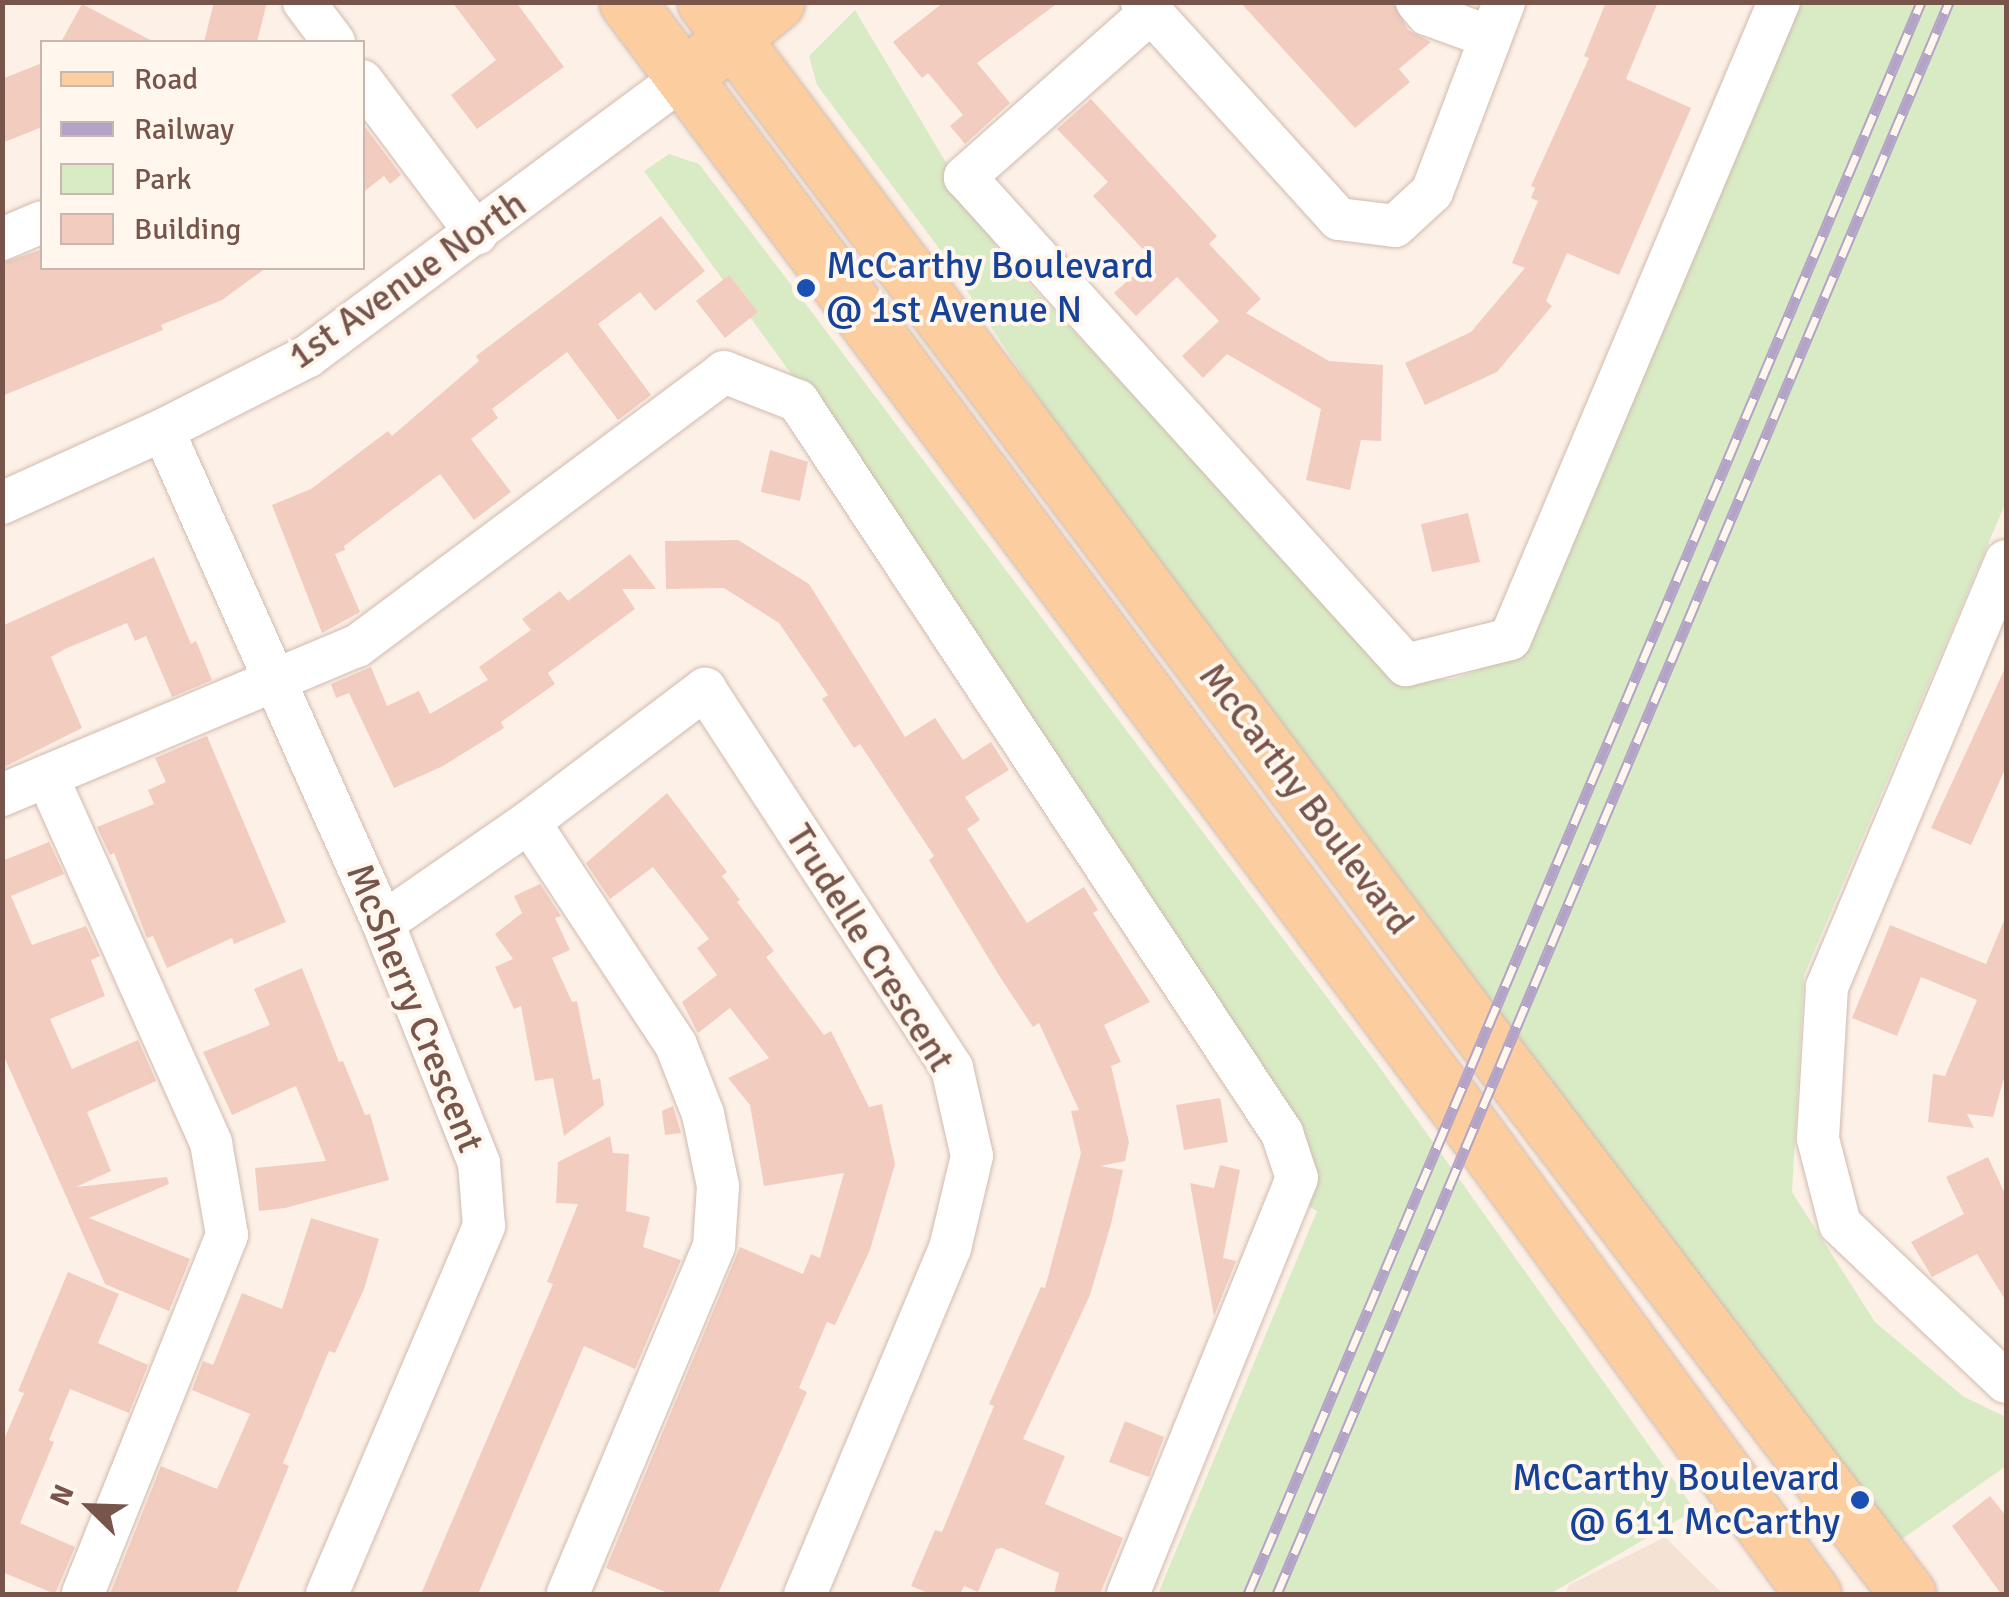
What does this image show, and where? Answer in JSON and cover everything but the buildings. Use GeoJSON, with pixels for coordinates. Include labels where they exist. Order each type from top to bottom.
{"type":"FeatureCollection","features":[{"type":"Feature","properties":{"kind":"main road","name":"McCarthy Boulevard"},"geometry":{"type":"LineString","coordinates":[[627,2],[1456,1106],[1813,1594]]}},
{"type":"Feature","properties":{"kind":"main road","name":"1st Avenue North"},"geometry":{"type":"LineString","coordinates":[[683,78],[719,21],[777,2]]}},
{"type":"Feature","properties":{"kind":"main road","name":"McCarthy Boulevard"},"geometry":{"type":"LineString","coordinates":[[719,21],[1908,1594]]}},
{"type":"Feature","properties":{"kind":"street"},"geometry":{"type":"LineString","coordinates":[[1417,2],[1427,14],[1497,20],[1432,192],[1395,226],[1339,219],[1147,7],[965,178],[1406,665],[1510,639],[1779,2]]}},
{"type":"Feature","properties":{"kind":"street","name":"1st Avenue North"},"geometry":{"type":"LineString","coordinates":[[2,503],[163,430],[308,356],[683,78]]}},
{"type":"Feature","properties":{"kind":"street"},"geometry":{"type":"LineString","coordinates":[[365,85],[476,234]]}},
{"type":"Feature","properties":{"kind":"street"},"geometry":{"type":"LineString","coordinates":[[2,239],[40,223]]}},
{"type":"Feature","properties":{"kind":"street"},"geometry":{"type":"LineString","coordinates":[[2,795],[357,646],[724,372],[798,401],[1282,1133],[1297,1178],[1128,1594]]}},
{"type":"Feature","properties":{"kind":"street","name":"McSherry Crescent"},"geometry":{"type":"LineString","coordinates":[[163,430],[383,923],[479,1163],[484,1226],[326,1594]]}},
{"type":"Feature","properties":{"kind":"street"},"geometry":{"type":"LineString","coordinates":[[2006,561],[1827,987],[1818,1140],[1840,1224],[2006,1382]]}},
{"type":"Feature","properties":{"kind":"street","name":"Trudelle Crescent"},"geometry":{"type":"LineString","coordinates":[[383,923],[529,822],[705,689],[952,1068],[972,1156],[950,1248],[805,1594]]}},
{"type":"Feature","properties":{"kind":"street"},"geometry":{"type":"LineString","coordinates":[[47,776],[211,1143],[227,1235],[83,1594]]}},
{"type":"Feature","properties":{"kind":"street"},"geometry":{"type":"LineString","coordinates":[[529,822],[676,1046],[703,1114],[718,1186],[714,1246],[568,1594]]}},
{"type":"Feature","properties":{"kind":"shaded area"},"geometry":{"type":"Polygon","coordinates":[[[1665,1537],[1723,1594],[1565,1594],[1569,1585],[1665,1537]]]}},
{"type":"Feature","properties":{"kind":"green space"},"geometry":{"type":"Polygon","coordinates":[[[1790,3],[2006,3],[2006,502],[1804,975],[1792,1192],[1875,1322],[1964,1397],[2006,1417],[2006,1466],[1895,1544],[1187,622],[938,247],[817,85],[809,56],[855,10],[1000,253],[1401,680],[1453,679],[1511,658],[1790,3]]]}},
{"type":"Feature","properties":{"kind":"green space"},"geometry":{"type":"Polygon","coordinates":[[[669,154],[699,164],[805,303],[1378,1065],[1695,1510],[1550,1594],[1158,1594],[1317,1211],[1308,1206],[900,524],[644,171],[669,154]]]}},
{"type":"Feature","properties":{"kind":"railway"},"geometry":{"type":"LineString","coordinates":[[1248,1594],[1921,2]]}},
{"type":"Feature","properties":{"kind":"railway"},"geometry":{"type":"LineString","coordinates":[[1277,1594],[1949,2]]}},
{"type":"Feature","properties":{"kind":"place","name":"McCarthy Boulevard @ 1st Avenue N"},"geometry":{"type":"Point","coordinates":[806,288]}},
{"type":"Feature","properties":{"kind":"place","name":"McCarthy Boulevard @ 611 McCarthy"},"geometry":{"type":"Point","coordinates":[1860,1500]}}]}
